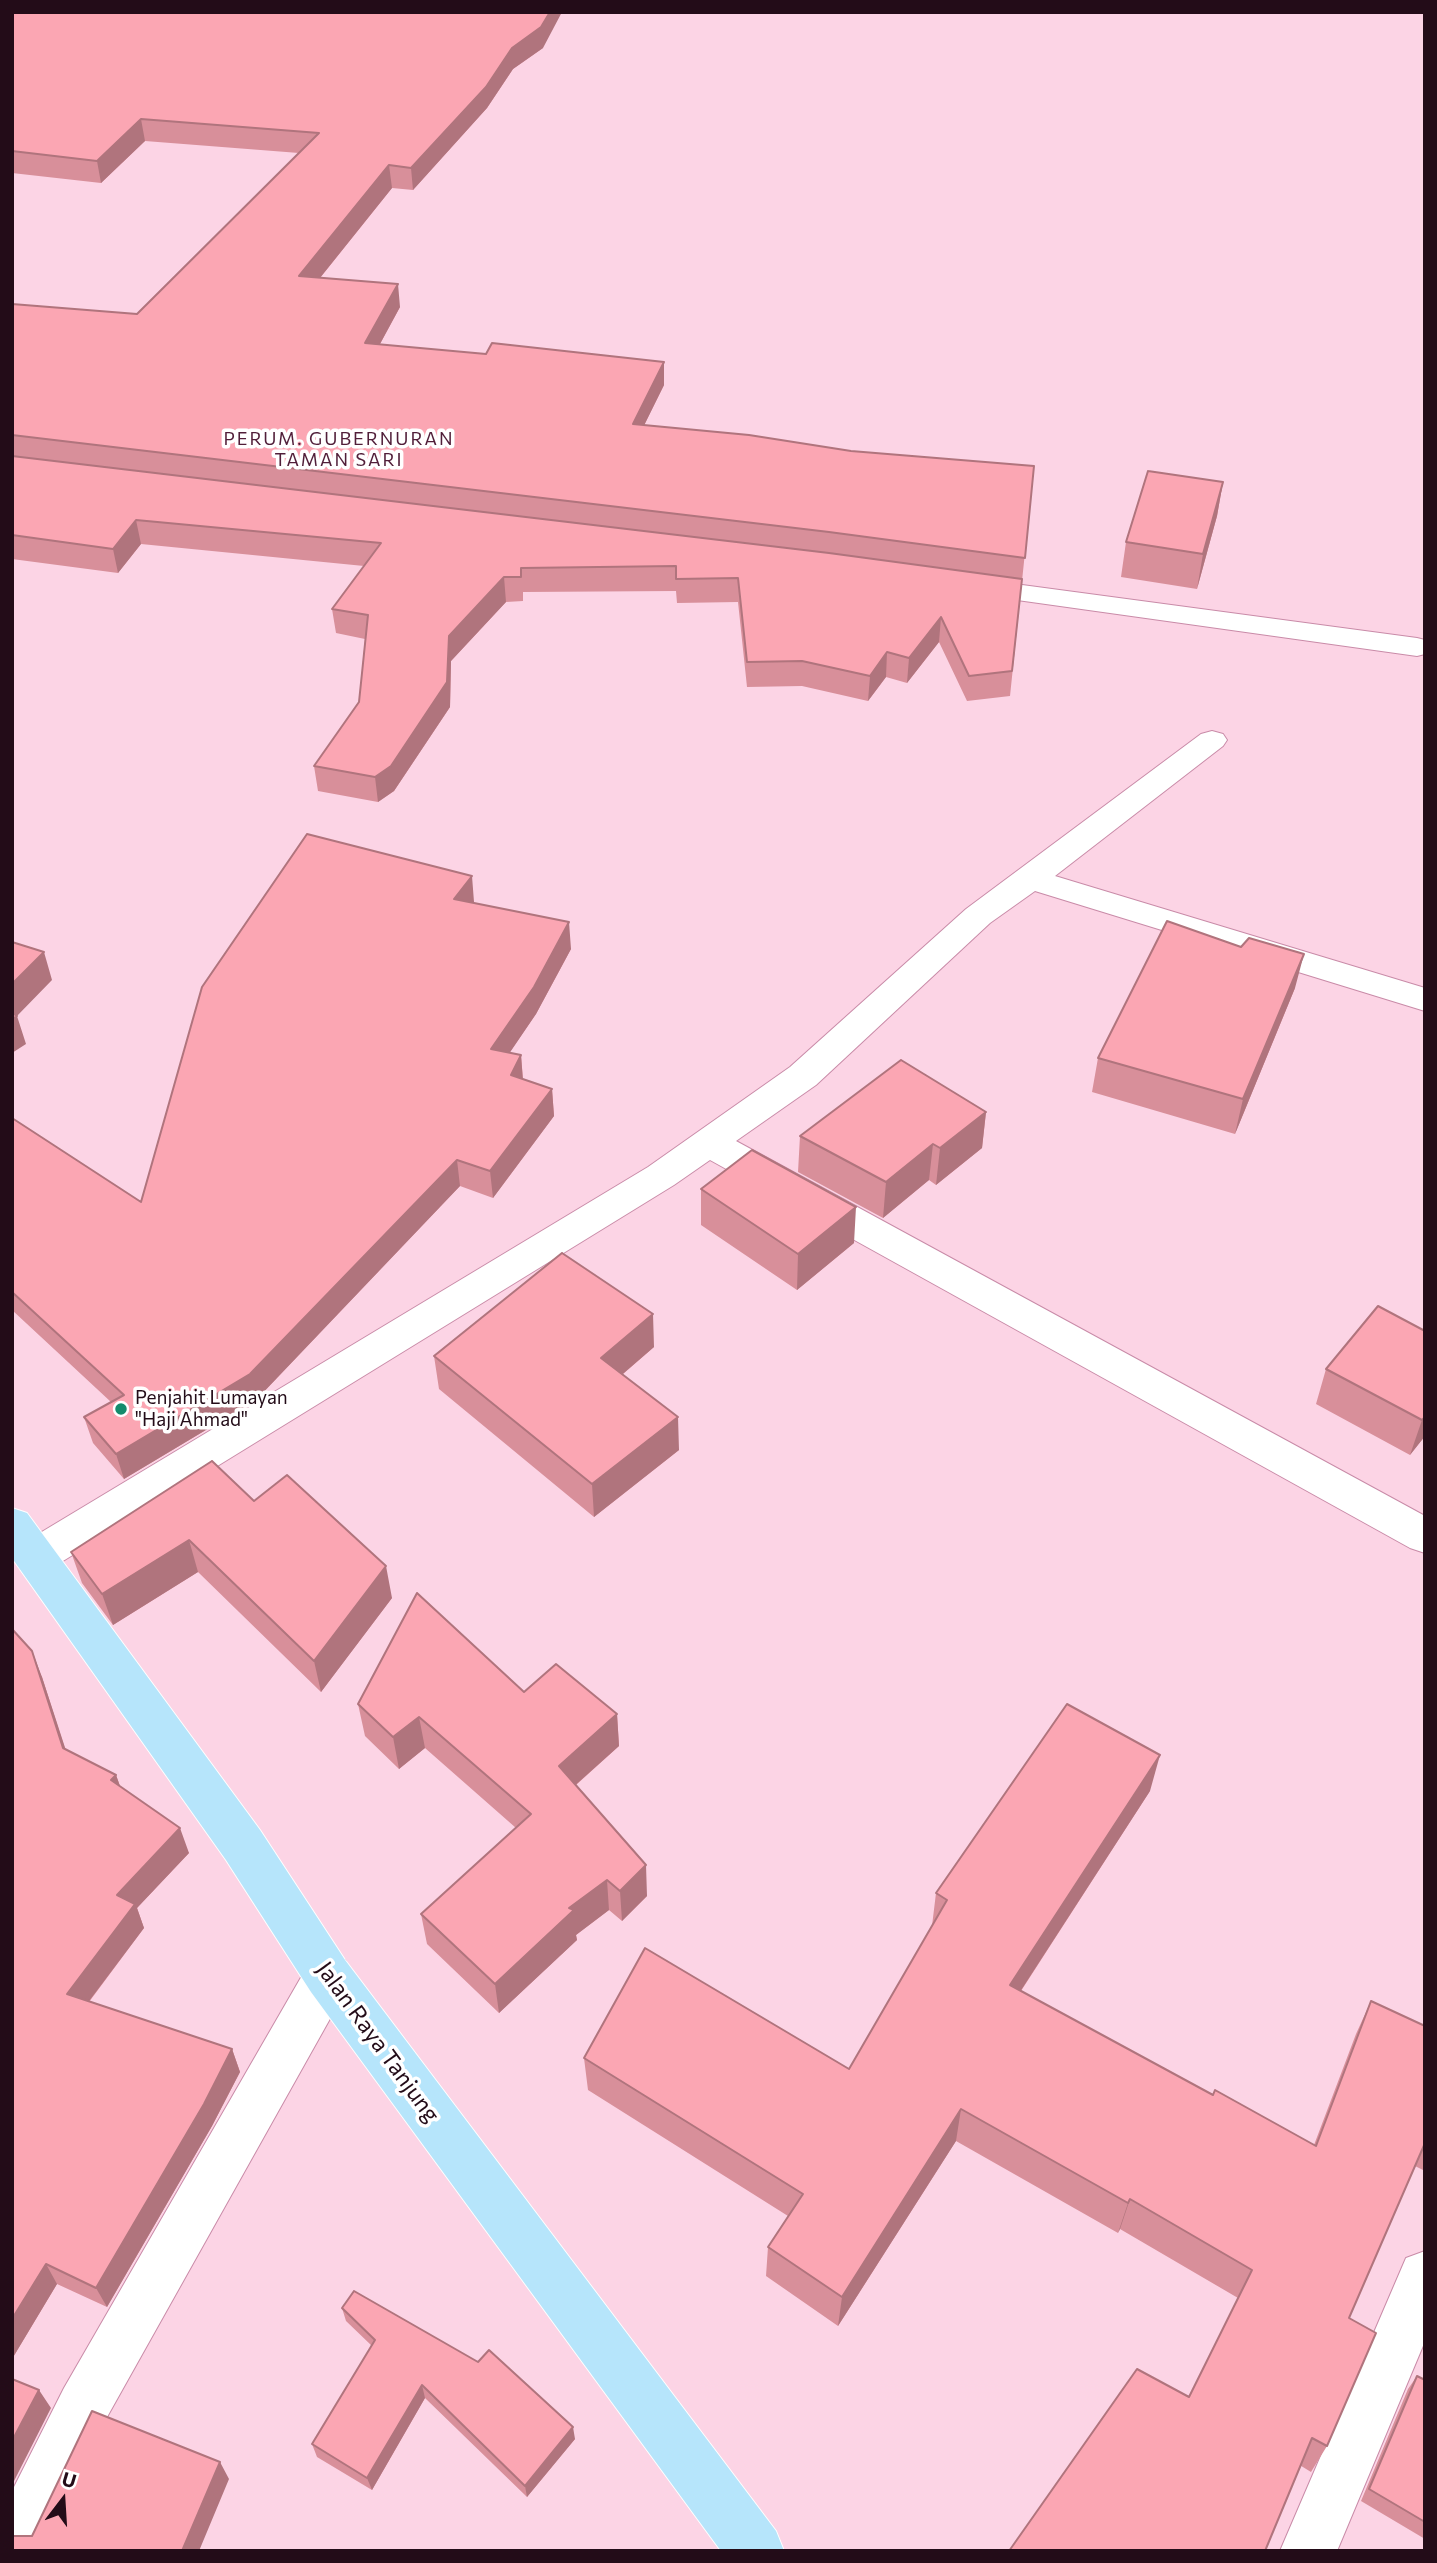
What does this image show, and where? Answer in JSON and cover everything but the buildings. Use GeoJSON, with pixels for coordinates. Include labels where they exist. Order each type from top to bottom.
{"type":"FeatureCollection","features":[{"type":"Feature","properties":{"kind":"main road","name":"Jalan Raya Tanjung"},"geometry":{"type":"LineString","coordinates":[[24,1541],[243,1845],[328,1976],[756,2551]]}},
{"type":"Feature","properties":{"kind":"street"},"geometry":{"type":"LineString","coordinates":[[938,582],[1417,647]]}},
{"type":"Feature","properties":{"kind":"street"},"geometry":{"type":"LineString","coordinates":[[24,1541],[660,1177],[803,1076],[978,916],[1212,740]]}},
{"type":"Feature","properties":{"kind":"street"},"geometry":{"type":"LineString","coordinates":[[1030,879],[1425,1000]]}},
{"type":"Feature","properties":{"kind":"street"},"geometry":{"type":"LineString","coordinates":[[709,1143],[1425,1536]]}},
{"type":"Feature","properties":{"kind":"street"},"geometry":{"type":"LineString","coordinates":[[13,2551],[83,2407],[328,1976]]}},
{"type":"Feature","properties":{"kind":"street"},"geometry":{"type":"LineString","coordinates":[[1308,2551],[1425,2277]]}},
{"type":"Feature","properties":{"kind":"place","name":"Penjahit Lumayan \"Haji Ahmad\""},"geometry":{"type":"Point","coordinates":[121,1409]}},
{"type":"Feature","properties":{"kind":"district","name":"PERUM. GUBERNURAN TAMAN SARI"},"geometry":{"type":"Point","coordinates":[339,450]}}]}
